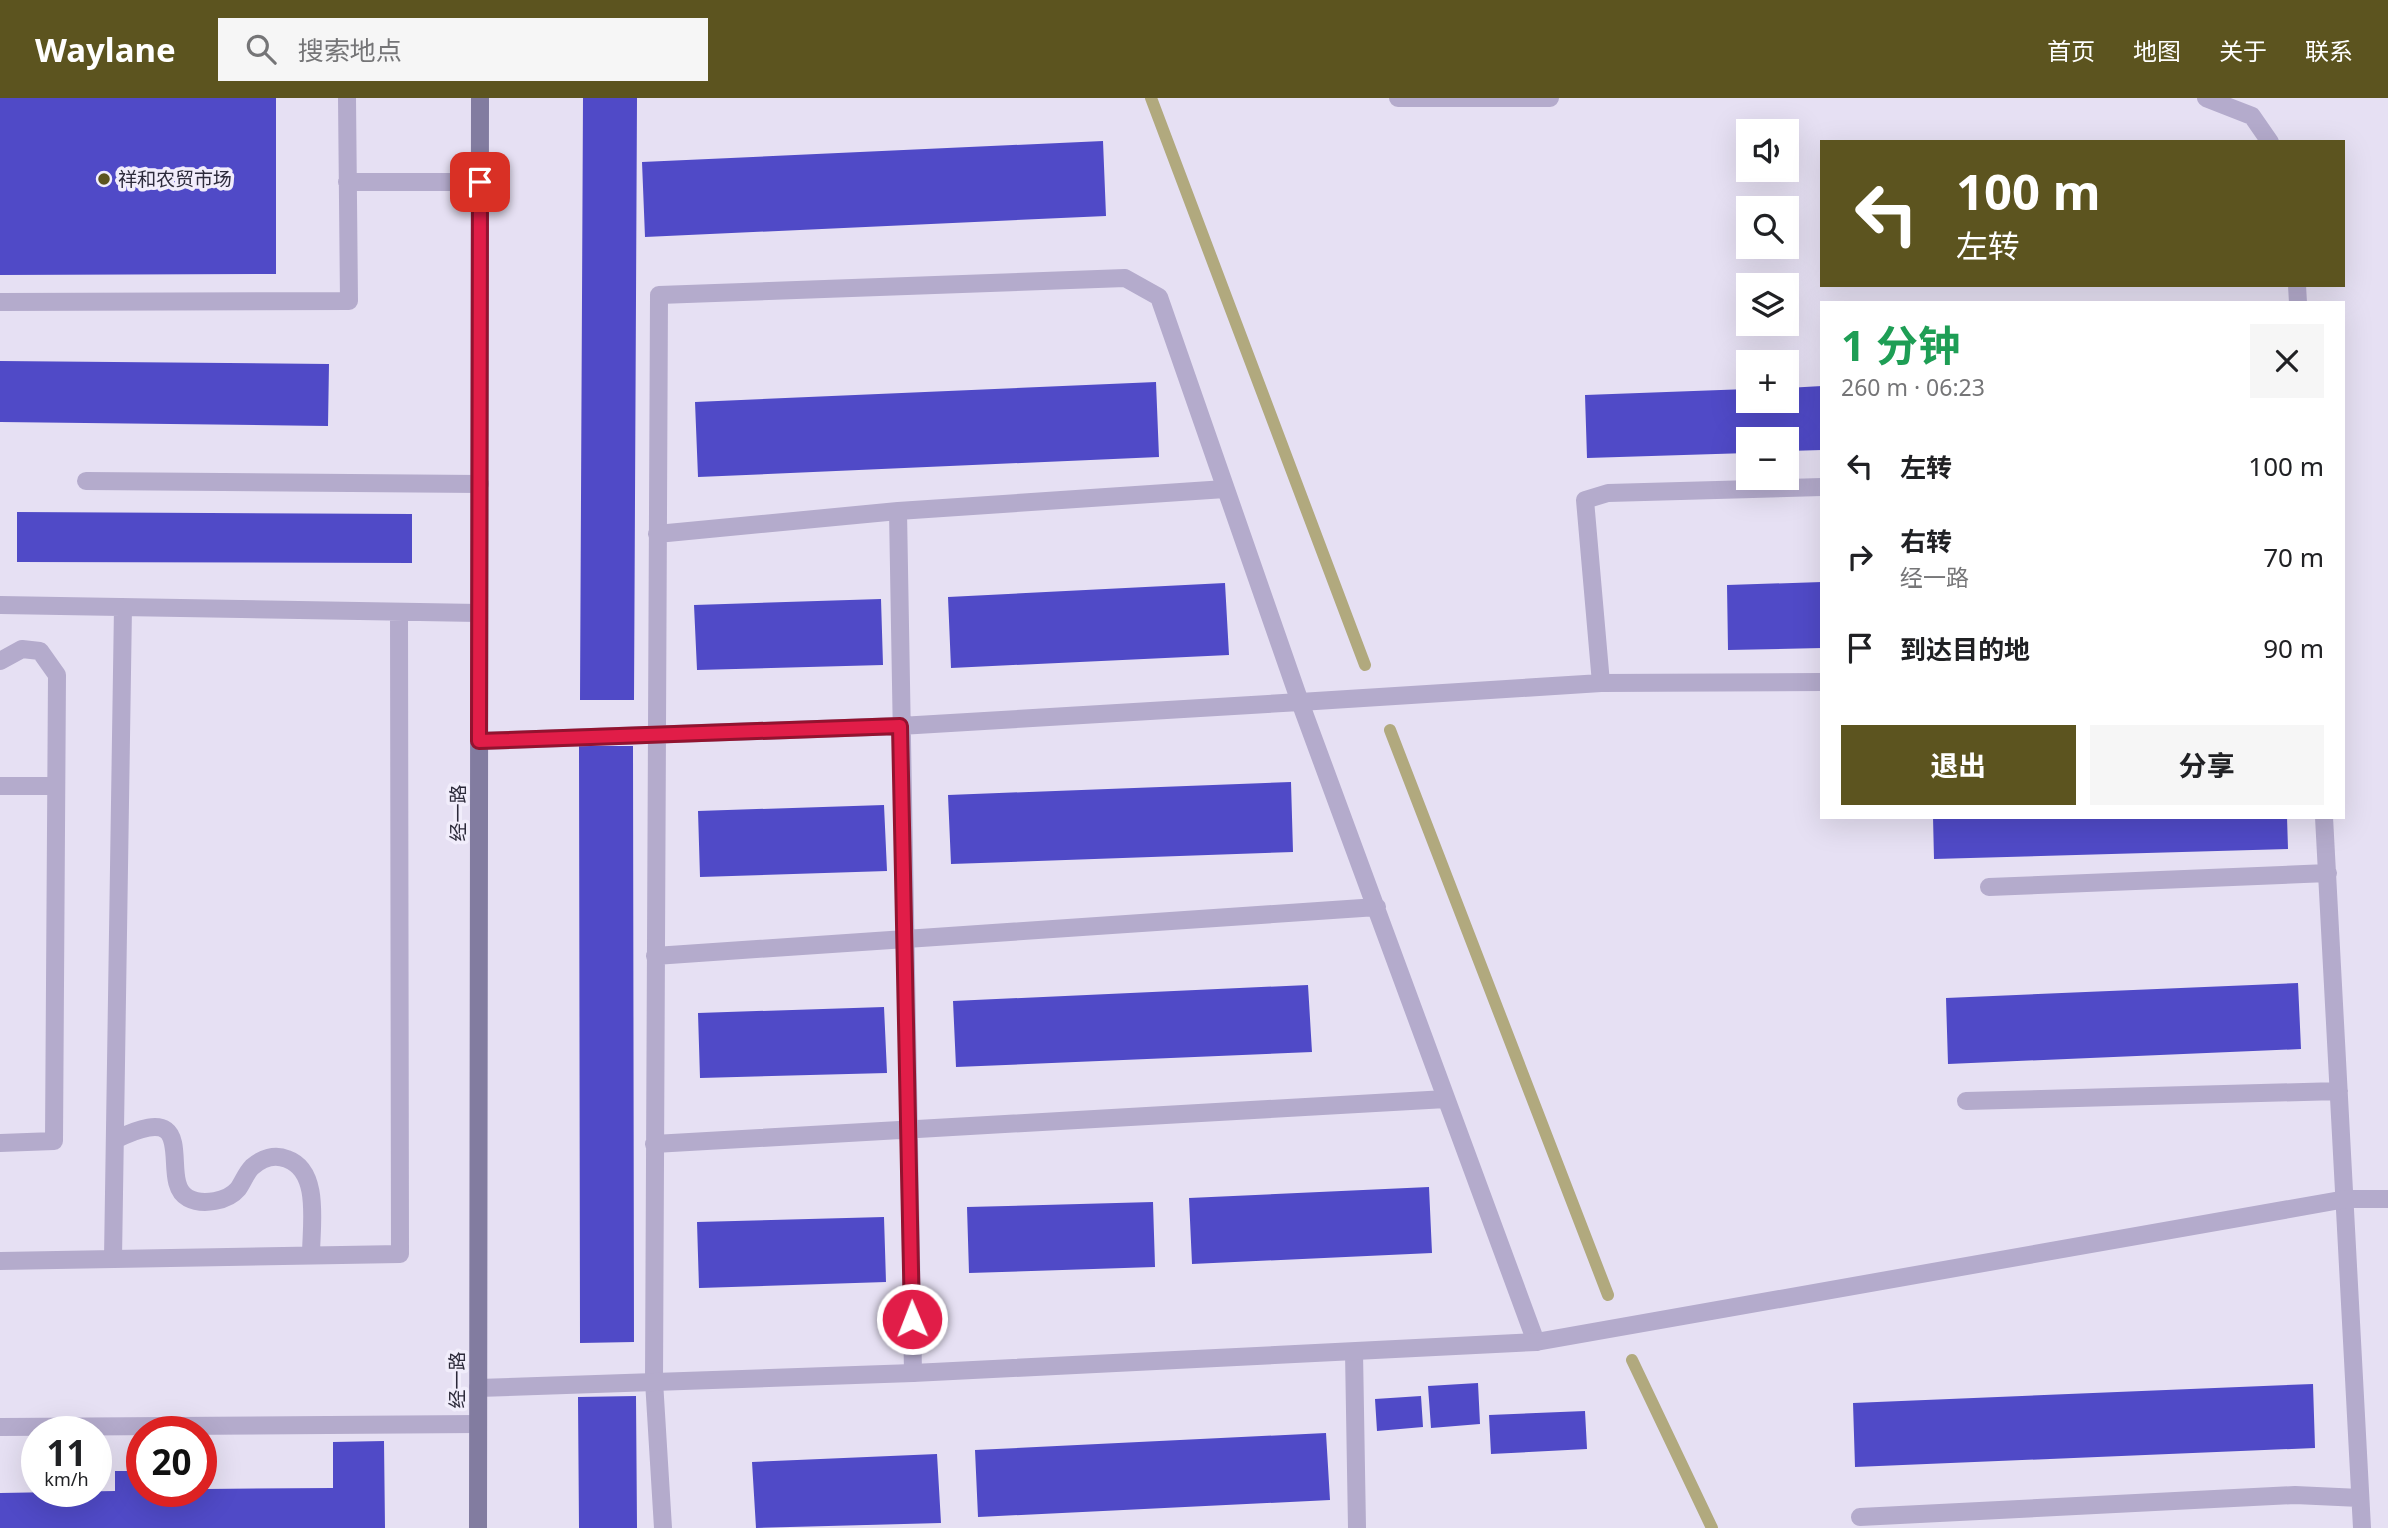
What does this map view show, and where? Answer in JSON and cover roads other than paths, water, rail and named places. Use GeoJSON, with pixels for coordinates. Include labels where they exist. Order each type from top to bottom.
{"type":"FeatureCollection","features":[{"type":"Feature","properties":{"kind":"street"},"geometry":{"type":"LineString","coordinates":[[0,302],[349,301],[347,98]]}},
{"type":"Feature","properties":{"kind":"street","name":"经一路"},"geometry":{"type":"LineString","coordinates":[[478,1528],[480,98]]}},
{"type":"Feature","properties":{"kind":"street"},"geometry":{"type":"LineString","coordinates":[[1398,98],[1550,98]]}},
{"type":"Feature","properties":{"kind":"street"},"geometry":{"type":"LineString","coordinates":[[2206,98],[2252,116],[2269,140]]}},
{"type":"Feature","properties":{"kind":"street"},"geometry":{"type":"LineString","coordinates":[[347,182],[480,182]]}},
{"type":"Feature","properties":{"kind":"street"},"geometry":{"type":"LineString","coordinates":[[663,1528],[654,1381],[659,295],[1125,278],[1159,297],[1300,702],[1536,1342]]}},
{"type":"Feature","properties":{"kind":"street"},"geometry":{"type":"LineString","coordinates":[[86,481],[480,484]]}},
{"type":"Feature","properties":{"kind":"street"},"geometry":{"type":"LineString","coordinates":[[1601,683],[1585,500],[1608,493],[1820,487]]}},
{"type":"Feature","properties":{"kind":"street"},"geometry":{"type":"LineString","coordinates":[[657,534],[898,512],[1225,489]]}},
{"type":"Feature","properties":{"kind":"street"},"geometry":{"type":"LineString","coordinates":[[898,512],[913,1373]]}},
{"type":"Feature","properties":{"kind":"street"},"geometry":{"type":"LineString","coordinates":[[0,605],[479,612]]}},
{"type":"Feature","properties":{"kind":"street"},"geometry":{"type":"LineString","coordinates":[[113,1259],[123,607]]}},
{"type":"Feature","properties":{"kind":"street"},"geometry":{"type":"LineString","coordinates":[[0,1261],[400,1254],[399,612]]}},
{"type":"Feature","properties":{"kind":"street"},"geometry":{"type":"LineString","coordinates":[[0,661],[22,649],[40,651],[57,675],[54,1141],[0,1143]]}},
{"type":"Feature","properties":{"kind":"street"},"geometry":{"type":"LineString","coordinates":[[479,741],[900,726],[1601,683],[1820,682]]}},
{"type":"Feature","properties":{"kind":"street"},"geometry":{"type":"LineString","coordinates":[[0,786],[57,786]]}},
{"type":"Feature","properties":{"kind":"street"},"geometry":{"type":"LineString","coordinates":[[2324,819],[2362,1528]]}},
{"type":"Feature","properties":{"kind":"street"},"geometry":{"type":"LineString","coordinates":[[1989,887],[2328,873]]}},
{"type":"Feature","properties":{"kind":"street"},"geometry":{"type":"LineString","coordinates":[[655,956],[904,942],[1377,907]]}},
{"type":"Feature","properties":{"kind":"street"},"geometry":{"type":"LineString","coordinates":[[1966,1101],[2339,1091]]}},
{"type":"Feature","properties":{"kind":"street"},"geometry":{"type":"LineString","coordinates":[[654,1144],[1446,1100]]}},
{"type":"Feature","properties":{"kind":"street"},"geometry":{"type":"LineString","coordinates":[[116,1140],[139,1129],[166,1131],[173,1138],[181,1191],[187,1198],[196,1200],[217,1201],[237,1191],[251,1168],[264,1159],[280,1156],[295,1162],[305,1174],[310,1187],[311,1255]]}},
{"type":"Feature","properties":{"kind":"street"},"geometry":{"type":"LineString","coordinates":[[478,1388],[913,1373],[1536,1342],[2346,1199],[2388,1199]]}},
{"type":"Feature","properties":{"kind":"street"},"geometry":{"type":"LineString","coordinates":[[1354,1352],[1357,1528]]}},
{"type":"Feature","properties":{"kind":"street"},"geometry":{"type":"LineString","coordinates":[[0,1427],[478,1424]]}},
{"type":"Feature","properties":{"kind":"street"},"geometry":{"type":"LineString","coordinates":[[1860,1517],[2295,1495],[2360,1498]]}},
{"type":"Feature","properties":{"kind":"waterway"},"geometry":{"type":"LineString","coordinates":[[1151,98],[1365,665]]}},
{"type":"Feature","properties":{"kind":"waterway"},"geometry":{"type":"LineString","coordinates":[[1390,730],[1608,1295]]}},
{"type":"Feature","properties":{"kind":"waterway"},"geometry":{"type":"LineString","coordinates":[[1632,1360],[1712,1528]]}},
{"type":"Feature","properties":{"kind":"place","name":"祥和农贸市场"},"geometry":{"type":"Point","coordinates":[104,179]}}]}
